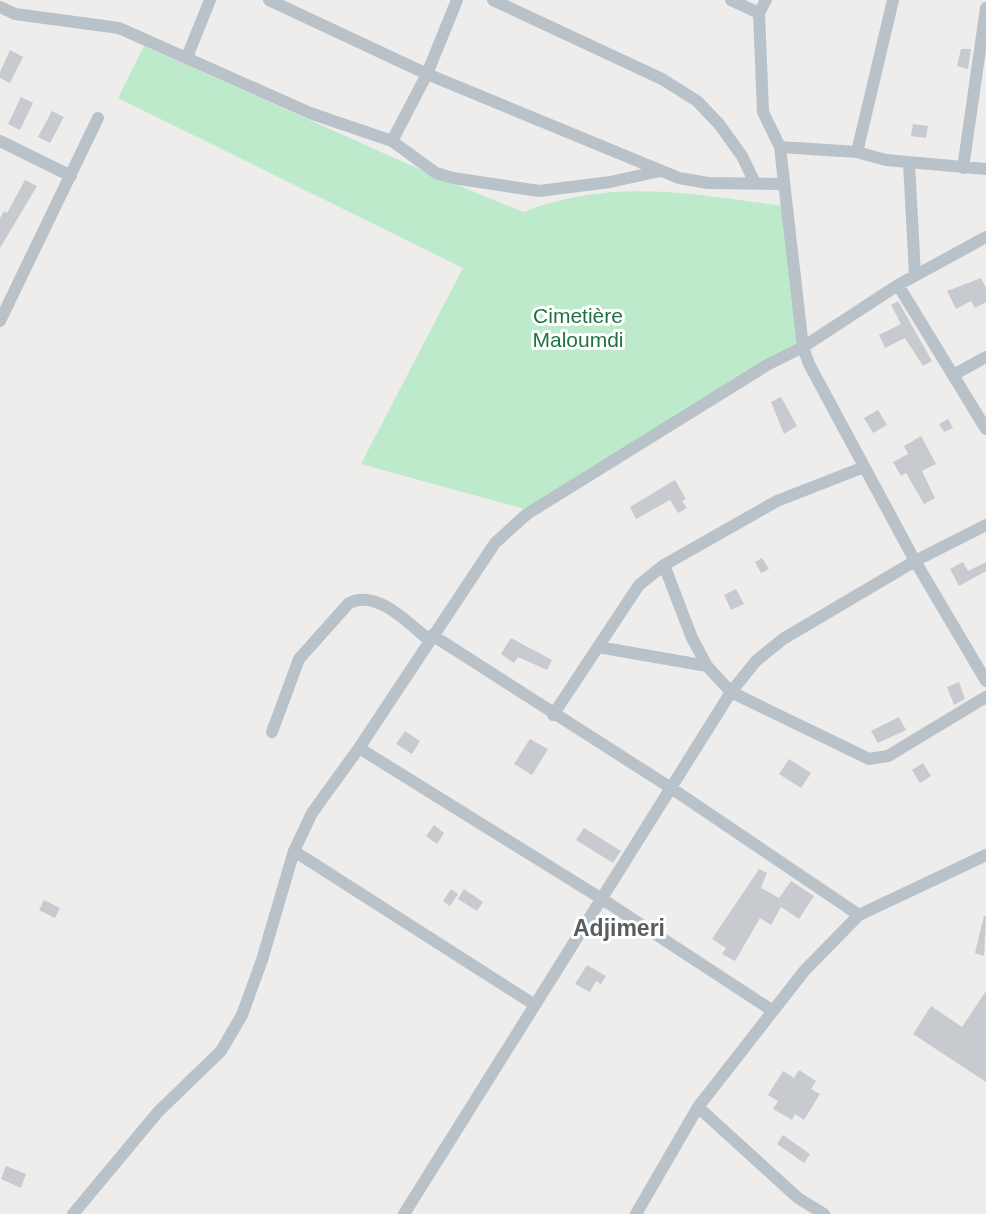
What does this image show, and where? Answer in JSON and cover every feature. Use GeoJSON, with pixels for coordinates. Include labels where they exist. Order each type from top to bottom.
{"type":"FeatureCollection","features":[{"type":"Feature","properties":{"kind":"street"},"geometry":{"type":"LineString","coordinates":[[15,14],[20,0]]}},
{"type":"Feature","properties":{"kind":"street"},"geometry":{"type":"LineString","coordinates":[[187,57],[210,0]]}},
{"type":"Feature","properties":{"kind":"street"},"geometry":{"type":"LineString","coordinates":[[269,0],[427,74],[679,178],[708,183],[784,184]]}},
{"type":"Feature","properties":{"kind":"street"},"geometry":{"type":"LineString","coordinates":[[392,141],[427,74],[457,0]]}},
{"type":"Feature","properties":{"kind":"street"},"geometry":{"type":"LineString","coordinates":[[494,0],[662,79],[697,102],[719,124],[742,156],[755,183]]}},
{"type":"Feature","properties":{"kind":"street"},"geometry":{"type":"LineString","coordinates":[[731,0],[759,13]]}},
{"type":"Feature","properties":{"kind":"street"},"geometry":{"type":"LineString","coordinates":[[766,0],[759,13],[764,112],[780,147],[803,347],[809,364],[915,561],[986,681]]}},
{"type":"Feature","properties":{"kind":"street"},"geometry":{"type":"LineString","coordinates":[[858,152],[892,0]]}},
{"type":"Feature","properties":{"kind":"street"},"geometry":{"type":"LineString","coordinates":[[0,7],[15,14],[119,28],[310,113],[392,141],[436,173],[539,191],[610,182],[660,171]]}},
{"type":"Feature","properties":{"kind":"street"},"geometry":{"type":"LineString","coordinates":[[963,168],[986,8]]}},
{"type":"Feature","properties":{"kind":"street"},"geometry":{"type":"LineString","coordinates":[[0,321],[98,118]]}},
{"type":"Feature","properties":{"kind":"street"},"geometry":{"type":"LineString","coordinates":[[0,141],[71,176]]}},
{"type":"Feature","properties":{"kind":"street"},"geometry":{"type":"LineString","coordinates":[[780,147],[858,152],[886,160],[986,169]]}},
{"type":"Feature","properties":{"kind":"street"},"geometry":{"type":"LineString","coordinates":[[909,163],[915,275]]}},
{"type":"Feature","properties":{"kind":"street"},"geometry":{"type":"LineString","coordinates":[[73,1214],[158,1112],[221,1051],[242,1015],[262,960],[294,851],[312,813],[359,748],[495,543],[527,514],[767,365],[803,347],[898,285],[986,237]]}},
{"type":"Feature","properties":{"kind":"street"},"geometry":{"type":"LineString","coordinates":[[898,285],[986,429]]}},
{"type":"Feature","properties":{"kind":"street"},"geometry":{"type":"LineString","coordinates":[[953,375],[986,357]]}},
{"type":"Feature","properties":{"kind":"street"},"geometry":{"type":"LineString","coordinates":[[553,715],[639,585],[664,565],[777,501],[864,467]]}},
{"type":"Feature","properties":{"kind":"street"},"geometry":{"type":"LineString","coordinates":[[404,1214],[731,692],[756,662],[783,639],[915,561],[986,525]]}},
{"type":"Feature","properties":{"kind":"street"},"geometry":{"type":"LineString","coordinates":[[664,565],[692,638],[707,666],[731,692],[875,760],[888,756],[986,697]]}},
{"type":"Feature","properties":{"kind":"street"},"geometry":{"type":"LineString","coordinates":[[272,732],[299,659],[349,603],[356,600],[375,601],[671,789],[859,915]]}},
{"type":"Feature","properties":{"kind":"street"},"geometry":{"type":"LineString","coordinates":[[598,647],[707,666]]}},
{"type":"Feature","properties":{"kind":"street"},"geometry":{"type":"LineString","coordinates":[[359,748],[602,899],[773,1011]]}},
{"type":"Feature","properties":{"kind":"street"},"geometry":{"type":"LineString","coordinates":[[294,851],[535,1005]]}},
{"type":"Feature","properties":{"kind":"street"},"geometry":{"type":"LineString","coordinates":[[636,1214],[698,1107],[805,970],[859,915],[986,855]]}},
{"type":"Feature","properties":{"kind":"street"},"geometry":{"type":"LineString","coordinates":[[698,1107],[798,1198],[824,1214]]}},
{"type":"Feature","properties":{"kind":"green space","name":"Cimetière Maloumdi"},"geometry":{"type":"Polygon","coordinates":[[[144,46],[428,173],[523,212],[557,201],[624,191],[689,194],[792,207],[799,343],[525,509],[361,464],[463,268],[118,98],[144,46]]]}},
{"type":"Feature","properties":{"kind":"building"},"geometry":{"type":"Polygon","coordinates":[[[961,49],[971,49],[968,69],[957,66],[961,49]]]}},
{"type":"Feature","properties":{"kind":"building"},"geometry":{"type":"Polygon","coordinates":[[[10,50],[23,57],[10,83],[0,78],[0,72],[10,50]]]}},
{"type":"Feature","properties":{"kind":"building"},"geometry":{"type":"Polygon","coordinates":[[[21,97],[33,103],[20,130],[8,124],[21,97]]]}},
{"type":"Feature","properties":{"kind":"building"},"geometry":{"type":"Polygon","coordinates":[[[52,111],[64,117],[50,143],[38,137],[52,111]]]}},
{"type":"Feature","properties":{"kind":"building"},"geometry":{"type":"Polygon","coordinates":[[[913,124],[928,126],[926,138],[911,136],[913,124]]]}},
{"type":"Feature","properties":{"kind":"building"},"geometry":{"type":"Polygon","coordinates":[[[25,180],[37,186],[0,248],[0,218],[4,211],[7,213],[25,180]]]}},
{"type":"Feature","properties":{"kind":"building"},"geometry":{"type":"Polygon","coordinates":[[[981,278],[986,288],[986,302],[975,308],[971,301],[956,309],[947,291],[981,278]]]}},
{"type":"Feature","properties":{"kind":"building"},"geometry":{"type":"Polygon","coordinates":[[[898,301],[932,361],[923,366],[905,338],[885,348],[879,335],[901,324],[891,305],[898,301]]]}},
{"type":"Feature","properties":{"kind":"building"},"geometry":{"type":"Polygon","coordinates":[[[781,397],[797,426],[784,434],[771,402],[781,397]]]}},
{"type":"Feature","properties":{"kind":"building"},"geometry":{"type":"Polygon","coordinates":[[[878,410],[887,425],[873,433],[864,418],[878,410]]]}},
{"type":"Feature","properties":{"kind":"building"},"geometry":{"type":"Polygon","coordinates":[[[948,419],[953,428],[944,432],[939,424],[948,419]]]}},
{"type":"Feature","properties":{"kind":"building"},"geometry":{"type":"Polygon","coordinates":[[[921,436],[936,464],[922,471],[935,498],[924,504],[906,473],[901,476],[893,462],[908,454],[904,446],[921,436]]]}},
{"type":"Feature","properties":{"kind":"building"},"geometry":{"type":"Polygon","coordinates":[[[675,480],[686,499],[682,501],[687,508],[678,513],[670,500],[636,519],[630,507],[675,480]]]}},
{"type":"Feature","properties":{"kind":"building"},"geometry":{"type":"Polygon","coordinates":[[[762,558],[769,569],[761,573],[755,562],[762,558]]]}},
{"type":"Feature","properties":{"kind":"building"},"geometry":{"type":"Polygon","coordinates":[[[963,562],[968,571],[986,562],[986,571],[959,586],[950,569],[963,562]]]}},
{"type":"Feature","properties":{"kind":"building"},"geometry":{"type":"Polygon","coordinates":[[[736,589],[744,604],[731,610],[724,595],[736,589]]]}},
{"type":"Feature","properties":{"kind":"building"},"geometry":{"type":"Polygon","coordinates":[[[511,638],[552,660],[547,670],[518,657],[514,663],[501,654],[511,638]]]}},
{"type":"Feature","properties":{"kind":"building"},"geometry":{"type":"Polygon","coordinates":[[[959,682],[965,699],[954,705],[947,687],[959,682]]]}},
{"type":"Feature","properties":{"kind":"building"},"geometry":{"type":"Polygon","coordinates":[[[899,717],[906,730],[878,743],[871,731],[899,717]]]}},
{"type":"Feature","properties":{"kind":"building"},"geometry":{"type":"Polygon","coordinates":[[[405,731],[420,741],[412,754],[396,744],[405,731]]]}},
{"type":"Feature","properties":{"kind":"building"},"geometry":{"type":"Polygon","coordinates":[[[530,739],[548,749],[532,775],[514,764],[530,739]]]}},
{"type":"Feature","properties":{"kind":"building"},"geometry":{"type":"Polygon","coordinates":[[[789,759],[811,773],[801,788],[779,774],[789,759]]]}},
{"type":"Feature","properties":{"kind":"building"},"geometry":{"type":"Polygon","coordinates":[[[923,763],[931,776],[920,783],[912,770],[923,763]]]}},
{"type":"Feature","properties":{"kind":"building"},"geometry":{"type":"Polygon","coordinates":[[[434,825],[444,833],[437,844],[426,836],[434,825]]]}},
{"type":"Feature","properties":{"kind":"building"},"geometry":{"type":"Polygon","coordinates":[[[584,828],[621,851],[613,863],[576,840],[584,828]]]}},
{"type":"Feature","properties":{"kind":"building"},"geometry":{"type":"Polygon","coordinates":[[[759,869],[767,873],[761,888],[779,898],[791,881],[814,896],[799,919],[781,907],[771,925],[760,918],[735,961],[722,954],[726,948],[712,939],[759,869]]]}},
{"type":"Feature","properties":{"kind":"building"},"geometry":{"type":"Polygon","coordinates":[[[451,889],[458,894],[450,906],[443,901],[451,889]]]}},
{"type":"Feature","properties":{"kind":"building"},"geometry":{"type":"Polygon","coordinates":[[[464,889],[483,902],[477,911],[458,899],[464,889]]]}},
{"type":"Feature","properties":{"kind":"building"},"geometry":{"type":"Polygon","coordinates":[[[44,900],[60,908],[55,918],[39,910],[44,900]]]}},
{"type":"Feature","properties":{"kind":"building"},"geometry":{"type":"Polygon","coordinates":[[[986,916],[984,956],[975,953],[986,916]]]}},
{"type":"Feature","properties":{"kind":"building"},"geometry":{"type":"Polygon","coordinates":[[[587,965],[606,976],[601,984],[596,981],[590,992],[575,984],[587,965]]]}},
{"type":"Feature","properties":{"kind":"building"},"geometry":{"type":"Polygon","coordinates":[[[986,991],[986,1082],[913,1034],[931,1006],[962,1027],[986,991]]]}},
{"type":"Feature","properties":{"kind":"building"},"geometry":{"type":"Polygon","coordinates":[[[799,1070],[816,1081],[811,1089],[820,1094],[804,1120],[795,1114],[792,1120],[773,1109],[778,1101],[768,1095],[783,1071],[794,1078],[799,1070]]]}},
{"type":"Feature","properties":{"kind":"building"},"geometry":{"type":"Polygon","coordinates":[[[783,1135],[810,1154],[804,1163],[777,1144],[783,1135]]]}},
{"type":"Feature","properties":{"kind":"building"},"geometry":{"type":"Polygon","coordinates":[[[6,1166],[26,1174],[21,1188],[1,1179],[6,1166]]]}},
{"type":"Feature","properties":{"kind":"district","name":"Adjimeri"},"geometry":{"type":"Point","coordinates":[619,928]}}]}
